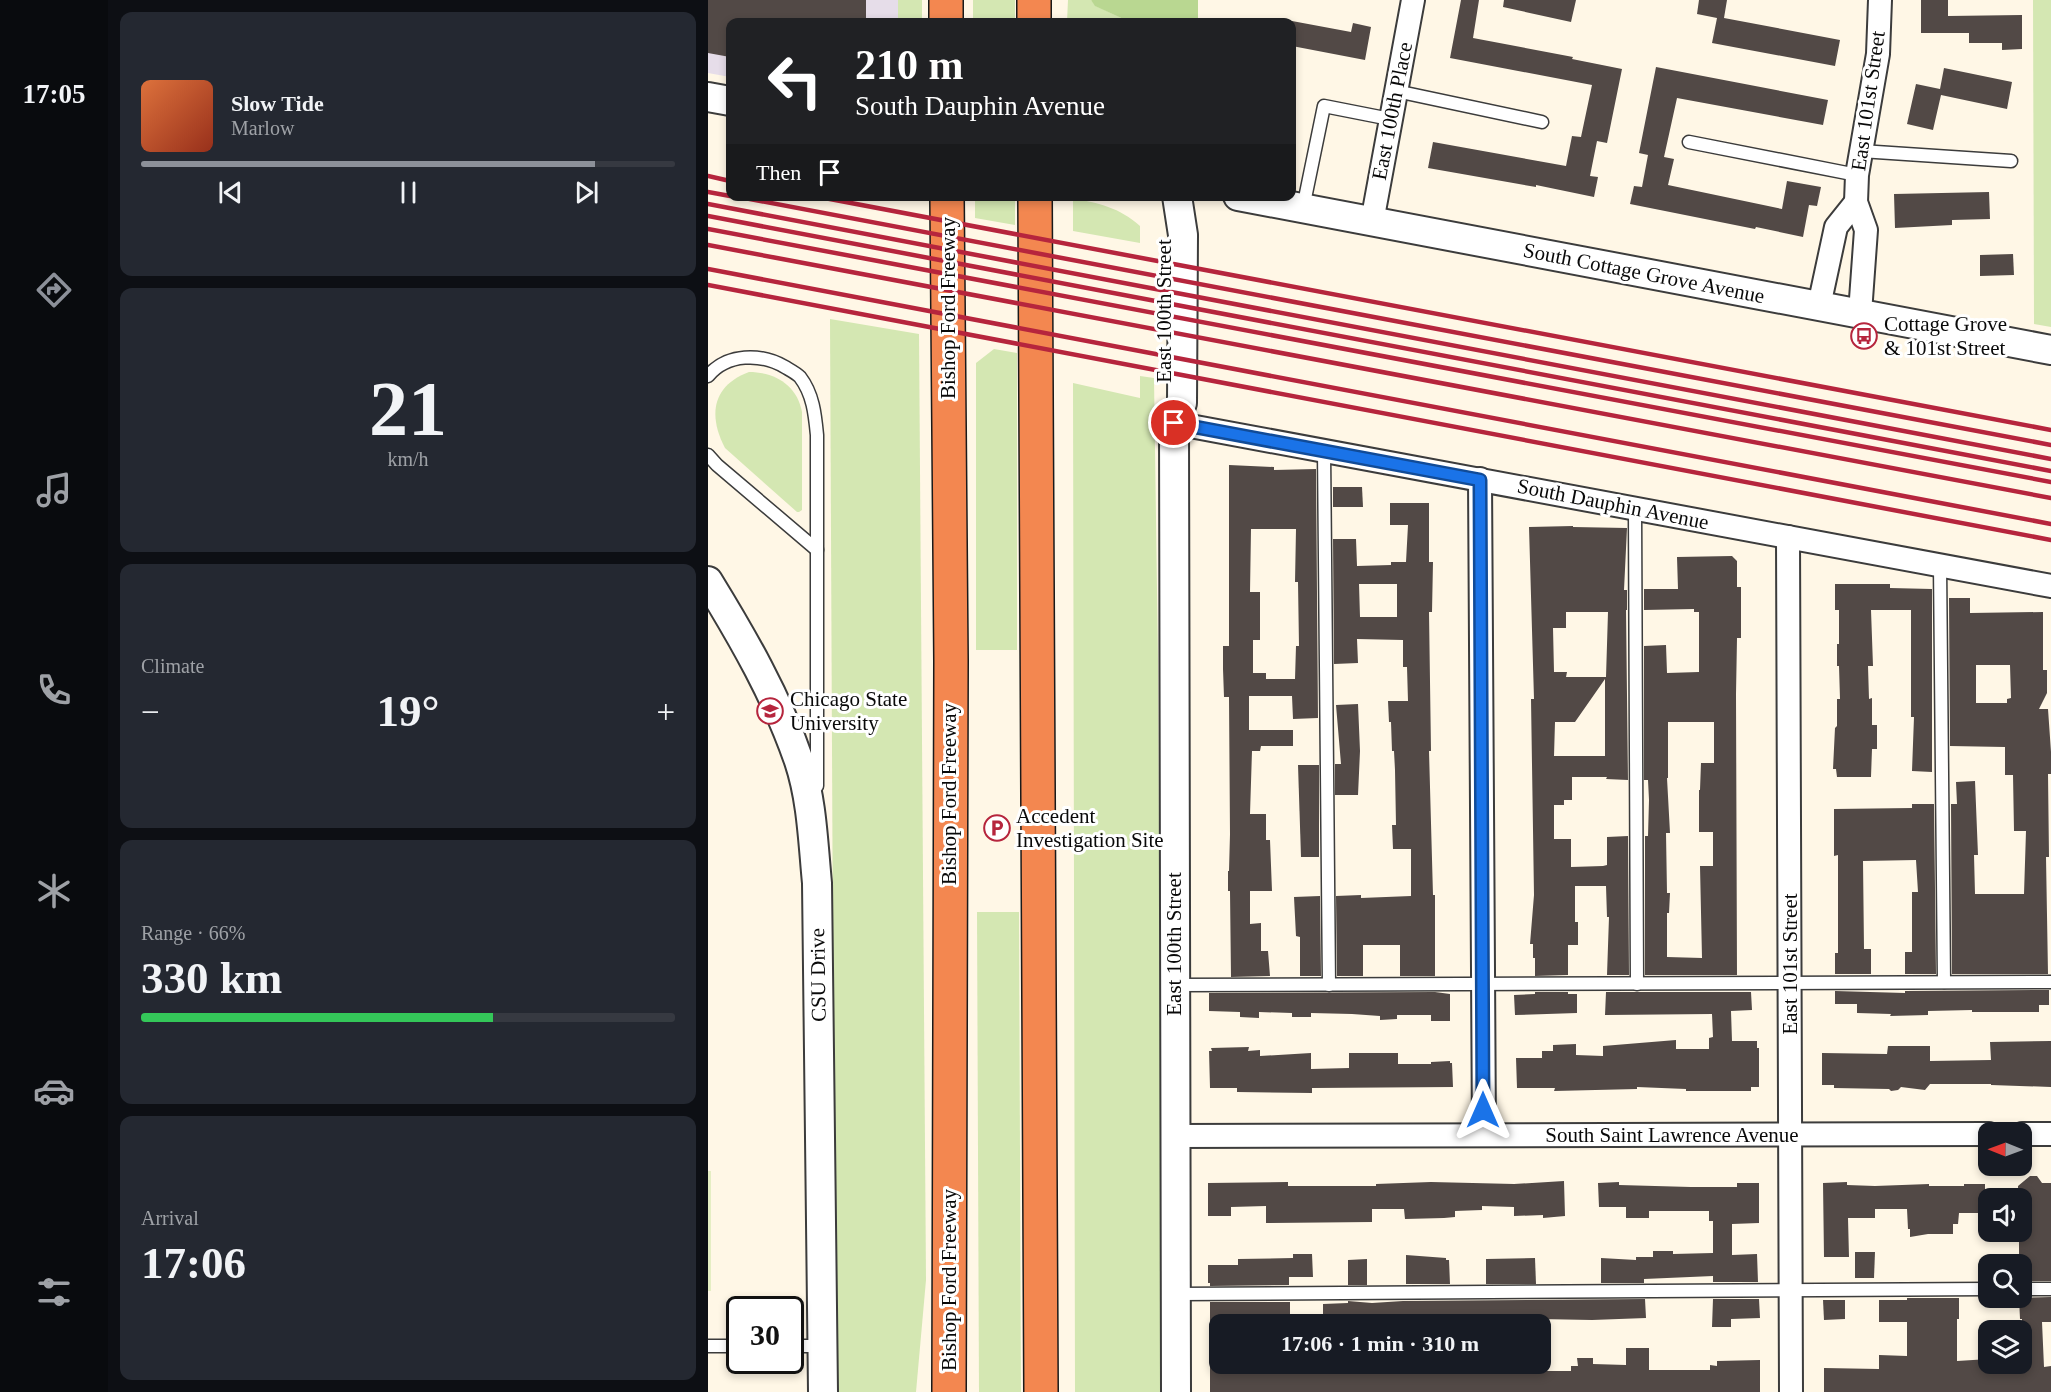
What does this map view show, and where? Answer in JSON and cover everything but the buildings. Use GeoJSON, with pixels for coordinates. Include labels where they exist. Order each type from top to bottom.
{"type":"FeatureCollection","features":[{"type":"Feature","properties":{"kind":"highway"},"geometry":{"type":"LineString","coordinates":[[946,0],[946,18]]}},
{"type":"Feature","properties":{"kind":"highway"},"geometry":{"type":"LineString","coordinates":[[1034,0],[1034,18]]}},
{"type":"Feature","properties":{"kind":"highway"},"geometry":{"type":"LineString","coordinates":[[1053,0],[1053,18]]}},
{"type":"Feature","properties":{"kind":"highway","name":"Bishop Ford Freeway"},"geometry":{"type":"LineString","coordinates":[[947,201],[951,662],[949,1392]]}},
{"type":"Feature","properties":{"kind":"highway"},"geometry":{"type":"LineString","coordinates":[[1035,201],[1041,1392]]}},
{"type":"Feature","properties":{"kind":"highway"},"geometry":{"type":"LineString","coordinates":[[1037,468],[1053,369],[1053,201]]}},
{"type":"Feature","properties":{"kind":"street","name":"East 100th Place"},"geometry":{"type":"LineString","coordinates":[[1372,222],[1413,0]]}},
{"type":"Feature","properties":{"kind":"street","name":"East 101st Street"},"geometry":{"type":"LineString","coordinates":[[1860,313],[1866,230],[1857,202],[1857,175],[1878,54],[1880,0]]}},
{"type":"Feature","properties":{"kind":"street"},"geometry":{"type":"LineString","coordinates":[[708,97],[726,100]]}},
{"type":"Feature","properties":{"kind":"street","name":"East 100th Street"},"geometry":{"type":"LineString","coordinates":[[1176,201],[1183,235],[1182,403],[1174,423],[1176,1392]]}},
{"type":"Feature","properties":{"kind":"street","name":"South Cottage Grove Avenue"},"geometry":{"type":"LineString","coordinates":[[1263,201],[2051,350]]}},
{"type":"Feature","properties":{"kind":"street","name":"East 101st Street"},"geometry":{"type":"LineString","coordinates":[[1819,306],[1836,227],[1857,202]]}},
{"type":"Feature","properties":{"kind":"street","name":"South Dauphin Avenue"},"geometry":{"type":"LineString","coordinates":[[1174,423],[2051,586]]}},
{"type":"Feature","properties":{"kind":"street"},"geometry":{"type":"LineString","coordinates":[[1480,480],[1484,1136]]}},
{"type":"Feature","properties":{"kind":"street","name":"East 101st Street"},"geometry":{"type":"LineString","coordinates":[[1788,537],[1791,1392]]}},
{"type":"Feature","properties":{"kind":"street","name":"CSU Drive"},"geometry":{"type":"LineString","coordinates":[[708,581],[755,663],[780,714],[799,762],[811,813],[817,883],[823,1392]]}},
{"type":"Feature","properties":{"kind":"street","name":"South Saint Lawrence Avenue"},"geometry":{"type":"LineString","coordinates":[[1175,1136],[1978,1134]]}},
{"type":"Feature","properties":{"kind":"street"},"geometry":{"type":"LineString","coordinates":[[2032,1134],[2051,1134]]}},
{"type":"Feature","properties":{"kind":"lane"},"geometry":{"type":"LineString","coordinates":[[1396,91],[1542,122]]}},
{"type":"Feature","properties":{"kind":"lane"},"geometry":{"type":"LineString","coordinates":[[1303,209],[1324,105],[1390,119]]}},
{"type":"Feature","properties":{"kind":"lane"},"geometry":{"type":"LineString","coordinates":[[1689,142],[1857,175]]}},
{"type":"Feature","properties":{"kind":"lane"},"geometry":{"type":"LineString","coordinates":[[1861,151],[2011,161]]}},
{"type":"Feature","properties":{"kind":"lane"},"geometry":{"type":"LineString","coordinates":[[708,376],[728,361],[747,357],[763,358],[782,365],[798,375],[809,392],[817,435],[817,883]]}},
{"type":"Feature","properties":{"kind":"lane"},"geometry":{"type":"LineString","coordinates":[[1324,451],[1329,985]]}},
{"type":"Feature","properties":{"kind":"lane"},"geometry":{"type":"LineString","coordinates":[[708,455],[817,550]]}},
{"type":"Feature","properties":{"kind":"lane"},"geometry":{"type":"LineString","coordinates":[[1635,508],[1636,984]]}},
{"type":"Feature","properties":{"kind":"lane"},"geometry":{"type":"LineString","coordinates":[[1941,565],[1944,982]]}},
{"type":"Feature","properties":{"kind":"lane"},"geometry":{"type":"LineString","coordinates":[[1174,985],[2051,982]]}},
{"type":"Feature","properties":{"kind":"lane"},"geometry":{"type":"LineString","coordinates":[[1176,1294],[1978,1289]]}},
{"type":"Feature","properties":{"kind":"lane"},"geometry":{"type":"LineString","coordinates":[[2032,1289],[2051,1289]]}},
{"type":"Feature","properties":{"kind":"lane"},"geometry":{"type":"LineString","coordinates":[[708,1346],[726,1346]]}},
{"type":"Feature","properties":{"kind":"lane"},"geometry":{"type":"LineString","coordinates":[[804,1346],[823,1346]]}},
{"type":"Feature","properties":{"kind":"shaded area"},"geometry":{"type":"Polygon","coordinates":[[[708,0],[898,0],[898,18],[726,18],[726,76],[708,73],[708,0]]]}},
{"type":"Feature","properties":{"kind":"green space"},"geometry":{"type":"Polygon","coordinates":[[[898,0],[922,0],[922,18],[898,18],[898,0]]]}},
{"type":"Feature","properties":{"kind":"green space"},"geometry":{"type":"Polygon","coordinates":[[[973,0],[1015,0],[1015,18],[973,18],[973,0]]]}},
{"type":"Feature","properties":{"kind":"green space"},"geometry":{"type":"Polygon","coordinates":[[[1068,0],[1091,0],[1096,6],[1122,18],[1067,18],[1068,0]]]}},
{"type":"Feature","properties":{"kind":"green space"},"geometry":{"type":"Polygon","coordinates":[[[1091,0],[1198,0],[1198,18],[1121,18],[1095,6],[1091,0]]]}},
{"type":"Feature","properties":{"kind":"green space"},"geometry":{"type":"Polygon","coordinates":[[[2033,0],[2051,0],[2051,327],[2034,324],[2033,0]]]}},
{"type":"Feature","properties":{"kind":"green space"},"geometry":{"type":"Polygon","coordinates":[[[975,201],[1015,201],[1015,225],[975,218],[975,201]]]}},
{"type":"Feature","properties":{"kind":"green space"},"geometry":{"type":"Polygon","coordinates":[[[1073,201],[1087,201],[1124,214],[1140,226],[1140,243],[1073,231],[1073,201]]]}},
{"type":"Feature","properties":{"kind":"green space"},"geometry":{"type":"Polygon","coordinates":[[[830,319],[919,334],[926,1280],[916,1392],[835,1392],[830,319]]]}},
{"type":"Feature","properties":{"kind":"green space"},"geometry":{"type":"Polygon","coordinates":[[[994,349],[1017,353],[1017,650],[976,650],[976,363],[994,349]]]}},
{"type":"Feature","properties":{"kind":"green space"},"geometry":{"type":"Polygon","coordinates":[[[749,372],[768,374],[783,382],[790,387],[799,403],[802,412],[802,510],[799,512],[725,448],[720,436],[715,413],[721,393],[727,385],[749,372]]]}},
{"type":"Feature","properties":{"kind":"green space"},"geometry":{"type":"Polygon","coordinates":[[[1140,376],[1154,378],[1162,1392],[1075,1392],[1073,383],[1140,398],[1140,376]]]}},
{"type":"Feature","properties":{"kind":"green space"},"geometry":{"type":"Polygon","coordinates":[[[977,912],[1019,912],[1021,1392],[979,1392],[977,912]]]}},
{"type":"Feature","properties":{"kind":"green space"},"geometry":{"type":"Polygon","coordinates":[[[708,1171],[711,1171],[711,1291],[708,1291],[708,1171]]]}},
{"type":"Feature","properties":{"kind":"railway"},"geometry":{"type":"LineString","coordinates":[[708,176],[726,180]]}},
{"type":"Feature","properties":{"kind":"railway"},"geometry":{"type":"LineString","coordinates":[[708,192],[726,195]]}},
{"type":"Feature","properties":{"kind":"railway"},"geometry":{"type":"LineString","coordinates":[[760,201],[2051,445]]}},
{"type":"Feature","properties":{"kind":"railway"},"geometry":{"type":"LineString","coordinates":[[840,201],[2051,430]]}},
{"type":"Feature","properties":{"kind":"railway"},"geometry":{"type":"LineString","coordinates":[[708,204],[2051,459]]}},
{"type":"Feature","properties":{"kind":"railway"},"geometry":{"type":"LineString","coordinates":[[708,216],[2051,471]]}},
{"type":"Feature","properties":{"kind":"railway"},"geometry":{"type":"LineString","coordinates":[[708,229],[2051,482]]}},
{"type":"Feature","properties":{"kind":"railway"},"geometry":{"type":"LineString","coordinates":[[708,245],[2051,498]]}},
{"type":"Feature","properties":{"kind":"railway"},"geometry":{"type":"LineString","coordinates":[[708,269],[2051,524]]}},
{"type":"Feature","properties":{"kind":"railway"},"geometry":{"type":"LineString","coordinates":[[708,285],[2051,540]]}},
{"type":"Feature","properties":{"kind":"place","name":"Cottage Grove & 101st Street"},"geometry":{"type":"Point","coordinates":[1864,336]}},
{"type":"Feature","properties":{"kind":"place","name":"Chicago State University"},"geometry":{"type":"Point","coordinates":[770,711]}},
{"type":"Feature","properties":{"kind":"place","name":"Accedent Investigation Site"},"geometry":{"type":"Point","coordinates":[997,828]}},
{"type":"Feature","properties":{"kind":"route"},"geometry":{"type":"LineString","coordinates":[[1174,423],[1480,480],[1483,1110]]}}]}
